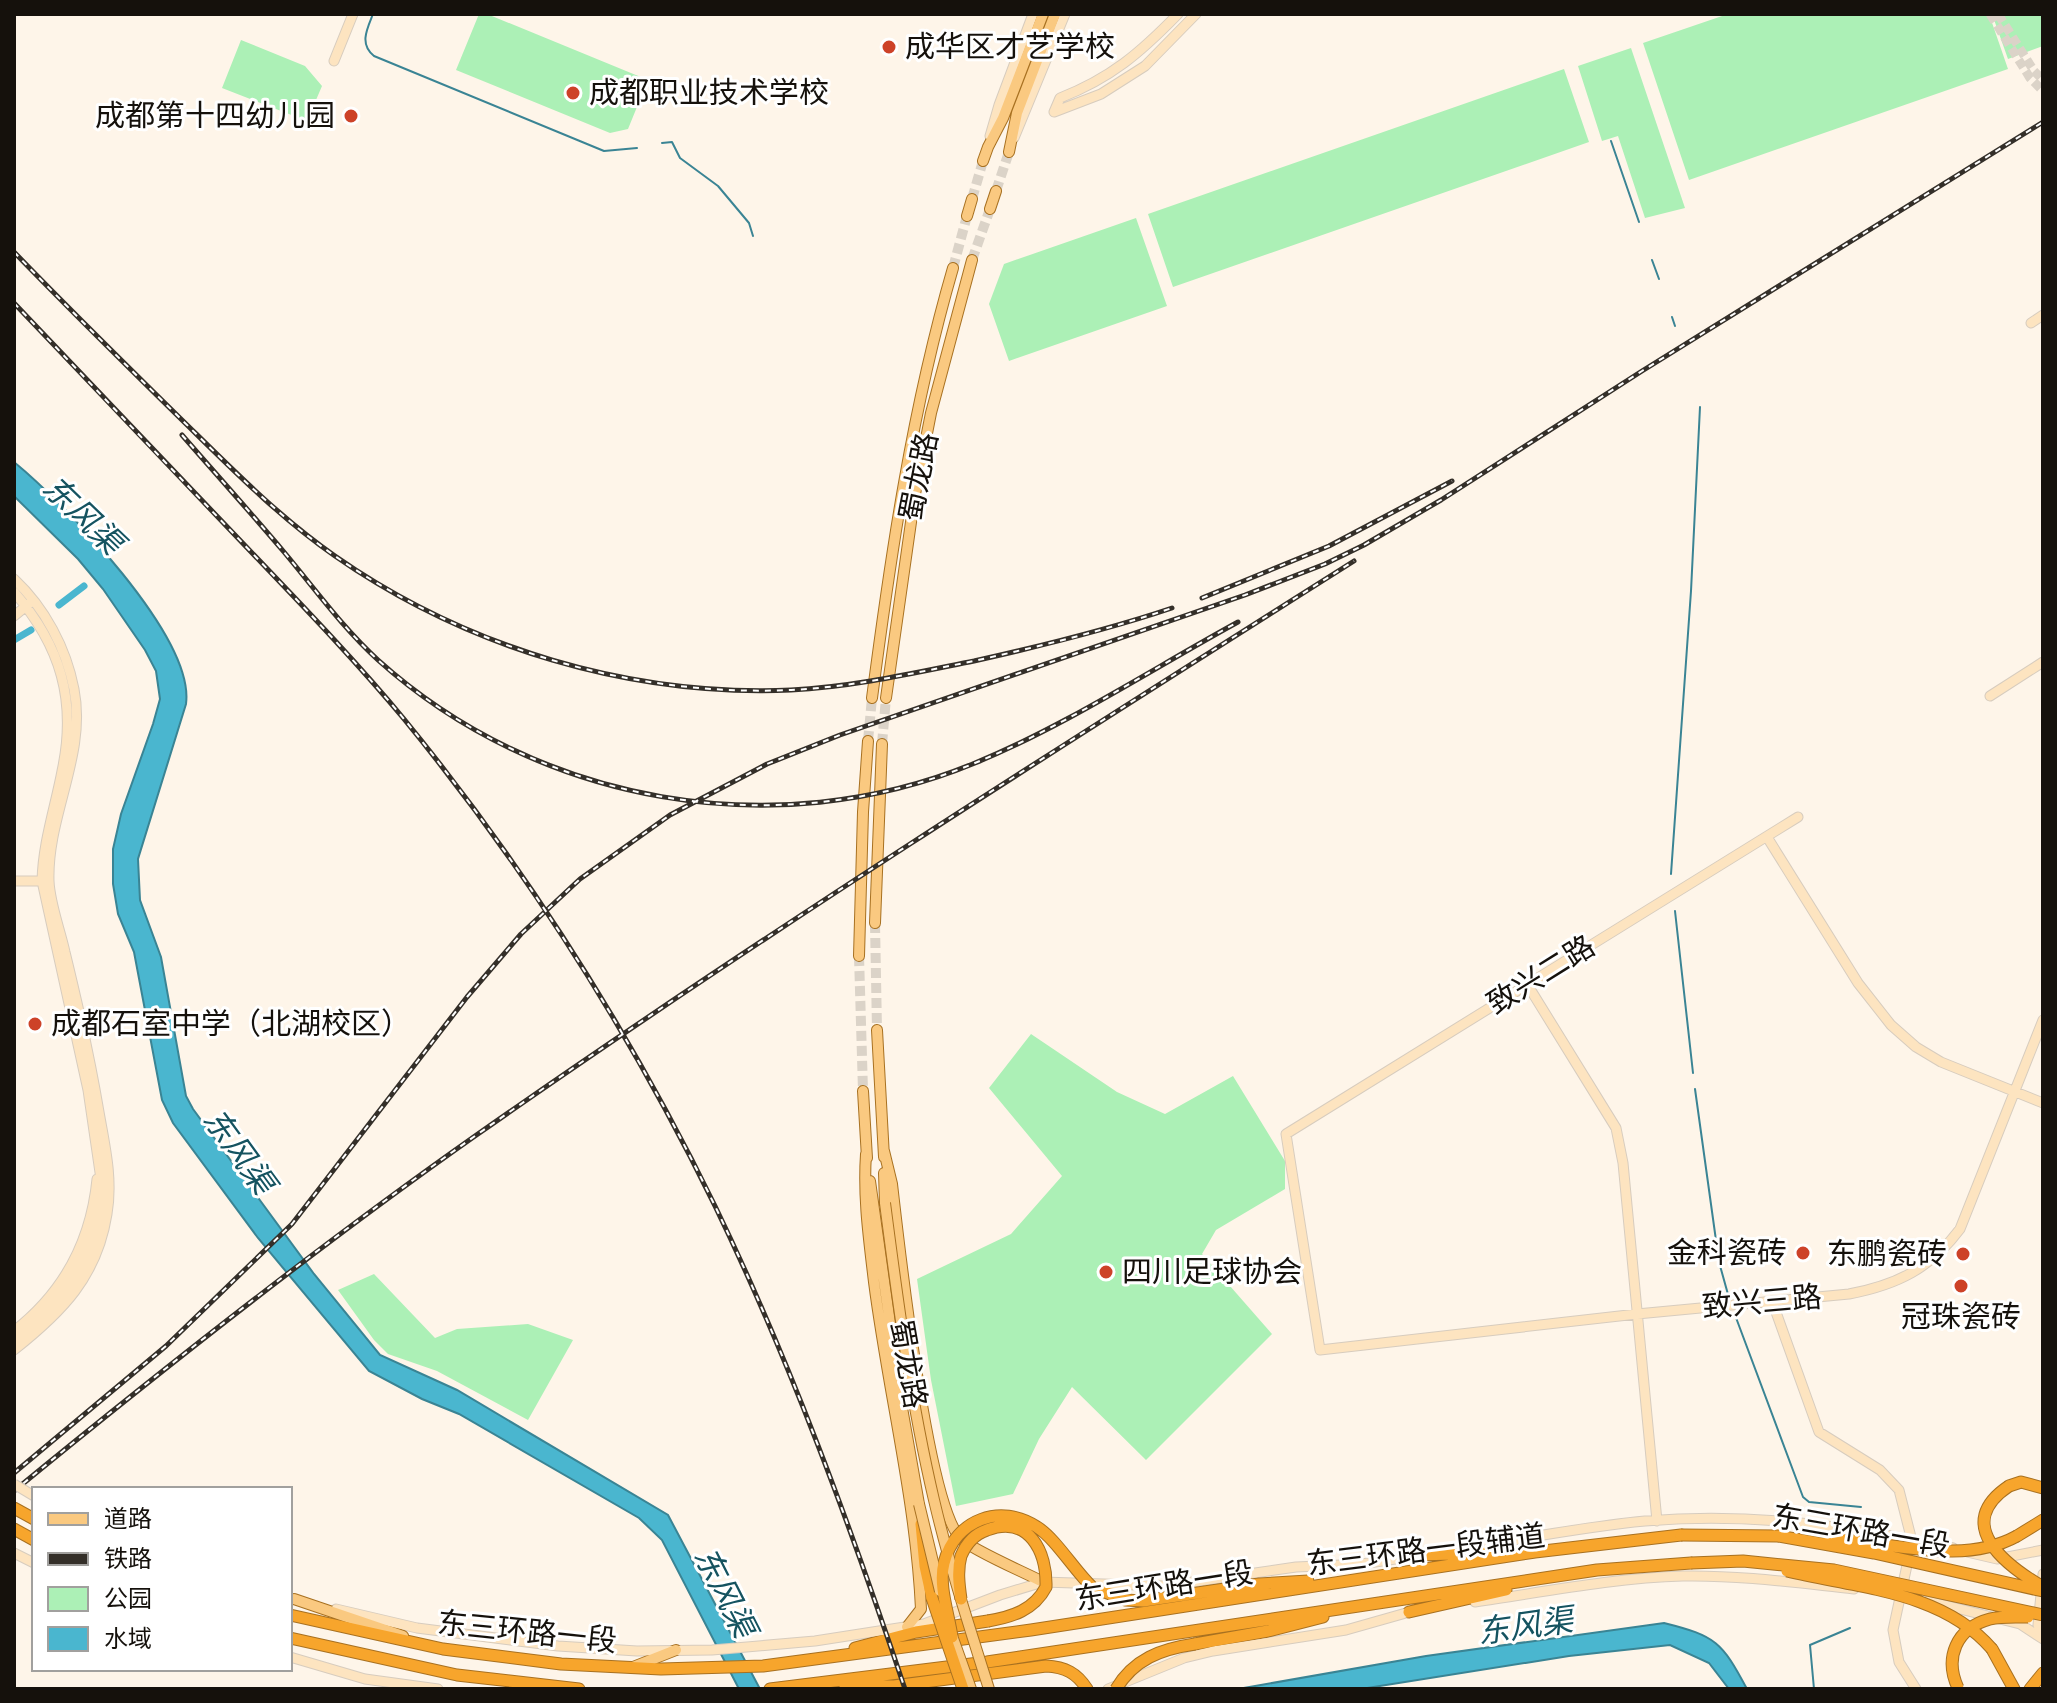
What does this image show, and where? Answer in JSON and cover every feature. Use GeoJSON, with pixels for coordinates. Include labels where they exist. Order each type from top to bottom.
{"type":"FeatureCollection","features":[{"type":"Feature","properties":{"kind":"highway"},"geometry":{"type":"LineString","coordinates":[[2043,1488],[2021,1482],[1999,1492],[1989,1503],[1984,1528],[1998,1556],[2043,1589]]}},
{"type":"Feature","properties":{"kind":"highway"},"geometry":{"type":"LineString","coordinates":[[919,1504],[925,1566],[932,1598],[963,1689]]}},
{"type":"Feature","properties":{"kind":"highway"},"geometry":{"type":"LineString","coordinates":[[14,1508],[32,1518]]}},
{"type":"Feature","properties":{"kind":"highway"},"geometry":{"type":"LineString","coordinates":[[952,1637],[943,1580],[944,1563],[962,1530],[977,1520],[993,1515],[1010,1515],[1027,1520],[1041,1529],[1092,1587],[1125,1600],[1143,1601],[1259,1584],[1376,1578]]}},
{"type":"Feature","properties":{"kind":"highway"},"geometry":{"type":"LineString","coordinates":[[1778,1536],[1968,1551],[2017,1536],[2043,1520]]}},
{"type":"Feature","properties":{"kind":"highway"},"geometry":{"type":"LineString","coordinates":[[801,1662],[916,1632],[1017,1614],[1032,1606],[1046,1587],[1043,1556],[1027,1534],[1018,1528],[1005,1526],[978,1534],[961,1555],[958,1571],[961,1599]]}},
{"type":"Feature","properties":{"kind":"highway","name":"东三环路一段"},"geometry":{"type":"LineString","coordinates":[[292,1616],[443,1649],[561,1664],[632,1668],[763,1666],[1376,1578],[1535,1552],[1681,1535],[1778,1536],[2043,1589]]}},
{"type":"Feature","properties":{"kind":"highway"},"geometry":{"type":"LineString","coordinates":[[1417,1555],[1535,1552]]}},
{"type":"Feature","properties":{"kind":"highway"},"geometry":{"type":"LineString","coordinates":[[1743,1561],[1929,1604],[1960,1619],[1978,1633],[1992,1649],[2014,1689]]}},
{"type":"Feature","properties":{"kind":"highway","name":"东三环路一段"},"geometry":{"type":"LineString","coordinates":[[770,1689],[987,1662],[1597,1570],[1691,1563],[1743,1561],[1834,1570],[2043,1616]]}},
{"type":"Feature","properties":{"kind":"highway"},"geometry":{"type":"LineString","coordinates":[[1409,1612],[1597,1570]]}},
{"type":"Feature","properties":{"kind":"highway"},"geometry":{"type":"LineString","coordinates":[[1116,1689],[1132,1668],[1158,1651],[1268,1631],[1383,1602]]}},
{"type":"Feature","properties":{"kind":"highway"},"geometry":{"type":"LineString","coordinates":[[1959,1689],[1950,1663],[1954,1649],[1963,1636],[1989,1619],[2043,1616]]}},
{"type":"Feature","properties":{"kind":"highway","name":"东三环路一段"},"geometry":{"type":"LineString","coordinates":[[292,1639],[457,1675],[579,1689]]}},
{"type":"Feature","properties":{"kind":"highway"},"geometry":{"type":"LineString","coordinates":[[804,1685],[894,1686],[1059,1666],[1072,1672],[1087,1689]]}},
{"type":"Feature","properties":{"kind":"highway"},"geometry":{"type":"LineString","coordinates":[[2030,1689],[2043,1673]]}},
{"type":"Feature","properties":{"kind":"main road"},"geometry":{"type":"LineString","coordinates":[[983,161],[1043,14]]}},
{"type":"Feature","properties":{"kind":"main road"},"geometry":{"type":"LineString","coordinates":[[1011,146],[1017,113],[1055,14]]}},
{"type":"Feature","properties":{"kind":"main road"},"geometry":{"type":"LineString","coordinates":[[990,209],[996,191]]}},
{"type":"Feature","properties":{"kind":"main road"},"geometry":{"type":"LineString","coordinates":[[967,216],[972,199]]}},
{"type":"Feature","properties":{"kind":"main road","name":"蜀龙路"},"geometry":{"type":"LineString","coordinates":[[886,698],[915,494],[931,413],[972,260]]}},
{"type":"Feature","properties":{"kind":"main road","name":"蜀龙路"},"geometry":{"type":"LineString","coordinates":[[872,698],[902,491],[930,353],[953,268]]}},
{"type":"Feature","properties":{"kind":"main road"},"geometry":{"type":"LineString","coordinates":[[859,956],[868,741]]}},
{"type":"Feature","properties":{"kind":"main road"},"geometry":{"type":"LineString","coordinates":[[875,923],[882,744]]}},
{"type":"Feature","properties":{"kind":"main road","name":"蜀龙路"},"geometry":{"type":"LineString","coordinates":[[877,1030],[885,1203],[898,1306],[922,1444],[961,1599],[989,1689]]}},
{"type":"Feature","properties":{"kind":"main road","name":"蜀龙路"},"geometry":{"type":"LineString","coordinates":[[863,1091],[866,1154],[901,1402],[919,1504],[952,1637],[971,1689]]}},
{"type":"Feature","properties":{"kind":"main road"},"geometry":{"type":"LineString","coordinates":[[884,1151],[892,1184],[925,1410],[943,1500],[953,1527],[963,1540],[1043,1582]]}},
{"type":"Feature","properties":{"kind":"main road"},"geometry":{"type":"LineString","coordinates":[[866,1154],[865,1208],[877,1311],[918,1550],[921,1609],[907,1627]]}},
{"type":"Feature","properties":{"kind":"main road"},"geometry":{"type":"LineString","coordinates":[[292,1598],[443,1649]]}},
{"type":"Feature","properties":{"kind":"main road"},"geometry":{"type":"LineString","coordinates":[[632,1668],[676,1650]]}},
{"type":"Feature","properties":{"kind":"street"},"geometry":{"type":"LineString","coordinates":[[334,61],[353,14]]}},
{"type":"Feature","properties":{"kind":"street"},"geometry":{"type":"LineString","coordinates":[[988,147],[999,105],[1033,14]]}},
{"type":"Feature","properties":{"kind":"street"},"geometry":{"type":"LineString","coordinates":[[1011,146],[1065,14]]}},
{"type":"Feature","properties":{"kind":"street"},"geometry":{"type":"LineString","coordinates":[[1178,14],[1130,61],[1092,85],[1060,98],[1054,112],[1101,94],[1145,66],[1196,14]]}},
{"type":"Feature","properties":{"kind":"street"},"geometry":{"type":"LineString","coordinates":[[2031,323],[2043,315]]}},
{"type":"Feature","properties":{"kind":"street"},"geometry":{"type":"LineString","coordinates":[[14,579],[49,641],[67,696],[67,744],[43,856],[46,881],[95,1089],[110,1189],[107,1216],[87,1274],[61,1309],[14,1350]]}},
{"type":"Feature","properties":{"kind":"street"},"geometry":{"type":"LineString","coordinates":[[14,592],[30,603]]}},
{"type":"Feature","properties":{"kind":"street"},"geometry":{"type":"LineString","coordinates":[[14,616],[30,603]]}},
{"type":"Feature","properties":{"kind":"street"},"geometry":{"type":"LineString","coordinates":[[1990,696],[2043,662]]}},
{"type":"Feature","properties":{"kind":"street","name":"致兴二路"},"geometry":{"type":"LineString","coordinates":[[1320,1350],[1286,1134],[1798,817]]}},
{"type":"Feature","properties":{"kind":"street"},"geometry":{"type":"LineString","coordinates":[[1767,837],[1858,983],[1891,1025],[1916,1047],[1941,1062],[2043,1103]]}},
{"type":"Feature","properties":{"kind":"street"},"geometry":{"type":"LineString","coordinates":[[14,881],[46,881]]}},
{"type":"Feature","properties":{"kind":"street"},"geometry":{"type":"LineString","coordinates":[[1527,984],[1616,1128],[1623,1163],[1657,1521]]}},
{"type":"Feature","properties":{"kind":"street","name":"致兴三路"},"geometry":{"type":"LineString","coordinates":[[1320,1350],[1637,1314],[1849,1294],[1881,1288],[1903,1278],[1944,1251],[1960,1229],[2043,1020]]}},
{"type":"Feature","properties":{"kind":"street"},"geometry":{"type":"LineString","coordinates":[[14,1340],[54,1307],[79,1271],[93,1240],[103,1193],[103,1156]]}},
{"type":"Feature","properties":{"kind":"street"},"geometry":{"type":"LineString","coordinates":[[14,1331],[55,1290],[80,1251],[91,1217],[103,1156]]}},
{"type":"Feature","properties":{"kind":"street"},"geometry":{"type":"LineString","coordinates":[[1772,1301],[1819,1432],[1880,1470],[1899,1490],[1912,1539],[1893,1630],[1899,1662],[1916,1689]]}},
{"type":"Feature","properties":{"kind":"street"},"geometry":{"type":"LineString","coordinates":[[14,1484],[32,1495]]}},
{"type":"Feature","properties":{"kind":"street","name":"东三环路一段辅道"},"geometry":{"type":"LineString","coordinates":[[292,1598],[417,1628],[558,1646],[712,1650],[815,1641],[924,1624],[1043,1582],[1165,1586],[1296,1567],[1362,1564],[1657,1521],[1770,1520],[1829,1525],[1912,1539],[1997,1559],[2043,1550]]}},
{"type":"Feature","properties":{"kind":"street"},"geometry":{"type":"LineString","coordinates":[[14,1553],[32,1562]]}},
{"type":"Feature","properties":{"kind":"street"},"geometry":{"type":"LineString","coordinates":[[2043,1574],[2038,1625],[2043,1638]]}},
{"type":"Feature","properties":{"kind":"street","name":"东三环路一段辅道"},"geometry":{"type":"LineString","coordinates":[[1108,1689],[1184,1658],[1346,1630],[1409,1612],[1560,1589],[1680,1576],[1724,1577],[1901,1595],[2020,1624],[2043,1638]]}},
{"type":"Feature","properties":{"kind":"street"},"geometry":{"type":"LineString","coordinates":[[292,1658],[365,1684],[438,1689]]}},
{"type":"Feature","properties":{"kind":"green space"},"geometry":{"type":"Polygon","coordinates":[[[479,14],[487,14],[648,80],[628,129],[610,133],[456,70],[479,14]]]}},
{"type":"Feature","properties":{"kind":"green space"},"geometry":{"type":"Polygon","coordinates":[[[1728,14],[1989,14],[2008,69],[1689,180],[1643,43],[1728,14]]]}},
{"type":"Feature","properties":{"kind":"green space"},"geometry":{"type":"Polygon","coordinates":[[[1992,14],[2043,14],[2043,46],[2008,59],[1992,14]]]}},
{"type":"Feature","properties":{"kind":"green space"},"geometry":{"type":"Polygon","coordinates":[[[241,40],[305,66],[322,86],[307,121],[222,88],[241,40]]]}},
{"type":"Feature","properties":{"kind":"green space"},"geometry":{"type":"Polygon","coordinates":[[[1631,48],[1685,208],[1645,218],[1618,136],[1602,141],[1578,66],[1631,48]]]}},
{"type":"Feature","properties":{"kind":"green space"},"geometry":{"type":"Polygon","coordinates":[[[1564,69],[1589,142],[1173,287],[1148,214],[1564,69]]]}},
{"type":"Feature","properties":{"kind":"green space"},"geometry":{"type":"Polygon","coordinates":[[[1136,218],[1167,306],[1009,361],[989,304],[1004,264],[1136,218]]]}},
{"type":"Feature","properties":{"kind":"green space"},"geometry":{"type":"Polygon","coordinates":[[[1031,1034],[1117,1092],[1165,1114],[1233,1076],[1285,1161],[1285,1189],[1216,1230],[1202,1254],[1272,1334],[1146,1460],[1072,1387],[1039,1439],[1013,1494],[956,1506],[931,1380],[917,1279],[1011,1234],[1062,1176],[989,1088],[1031,1034]]]}},
{"type":"Feature","properties":{"kind":"green space"},"geometry":{"type":"Polygon","coordinates":[[[374,1274],[435,1338],[457,1329],[528,1324],[573,1340],[528,1420],[437,1371],[388,1354],[374,1340],[338,1290],[374,1274]]]}},
{"type":"Feature","properties":{"kind":"water"},"geometry":{"type":"Polygon","coordinates":[[[14,462],[63,508],[122,573],[170,644],[183,676],[186,704],[138,859],[140,900],[161,957],[186,1096],[193,1109],[314,1274],[380,1355],[457,1390],[668,1515],[760,1689],[739,1689],[662,1540],[639,1518],[459,1414],[422,1399],[369,1371],[258,1238],[173,1123],[162,1100],[134,952],[118,914],[113,884],[113,849],[121,814],[160,699],[156,671],[103,589],[78,559],[14,496],[14,462]]]}},
{"type":"Feature","properties":{"kind":"water"},"geometry":{"type":"Polygon","coordinates":[[[1664,1623],[1695,1632],[1716,1643],[1747,1689],[1729,1689],[1709,1663],[1670,1645],[1569,1656],[1361,1689],[1238,1689],[1426,1656],[1664,1623]]]}},
{"type":"Feature","properties":{"kind":"waterway"},"geometry":{"type":"LineString","coordinates":[[373,14],[366,41],[374,56],[604,151],[637,148]]}},
{"type":"Feature","properties":{"kind":"waterway"},"geometry":{"type":"LineString","coordinates":[[1611,141],[1639,222]]}},
{"type":"Feature","properties":{"kind":"waterway"},"geometry":{"type":"LineString","coordinates":[[662,143],[672,142],[680,158],[718,186],[749,223],[753,236]]}},
{"type":"Feature","properties":{"kind":"waterway"},"geometry":{"type":"LineString","coordinates":[[1652,260],[1659,279]]}},
{"type":"Feature","properties":{"kind":"waterway"},"geometry":{"type":"LineString","coordinates":[[1672,317],[1675,326]]}},
{"type":"Feature","properties":{"kind":"waterway"},"geometry":{"type":"LineString","coordinates":[[1671,874],[1691,591],[1700,407]]}},
{"type":"Feature","properties":{"kind":"waterway"},"geometry":{"type":"LineString","coordinates":[[59,605],[84,586]]}},
{"type":"Feature","properties":{"kind":"waterway"},"geometry":{"type":"LineString","coordinates":[[14,640],[31,630]]}},
{"type":"Feature","properties":{"kind":"waterway"},"geometry":{"type":"LineString","coordinates":[[1675,911],[1693,1073]]}},
{"type":"Feature","properties":{"kind":"waterway"},"geometry":{"type":"LineString","coordinates":[[1695,1089],[1719,1262],[1729,1298]]}},
{"type":"Feature","properties":{"kind":"waterway"},"geometry":{"type":"LineString","coordinates":[[1735,1315],[1803,1497],[1809,1502],[1861,1507]]}},
{"type":"Feature","properties":{"kind":"waterway"},"geometry":{"type":"LineString","coordinates":[[1814,1689],[1810,1645],[1850,1628]]}},
{"type":"Feature","properties":{"kind":"tunnel"},"geometry":{"type":"LineString","coordinates":[[1990,14],[2030,78],[2043,91]]}},
{"type":"Feature","properties":{"kind":"tunnel"},"geometry":{"type":"LineString","coordinates":[[1998,14],[2043,80]]}},
{"type":"Feature","properties":{"kind":"tunnel"},"geometry":{"type":"LineString","coordinates":[[996,191],[1009,152]]}},
{"type":"Feature","properties":{"kind":"tunnel"},"geometry":{"type":"LineString","coordinates":[[972,199],[983,161]]}},
{"type":"Feature","properties":{"kind":"tunnel"},"geometry":{"type":"LineString","coordinates":[[972,260],[990,209]]}},
{"type":"Feature","properties":{"kind":"tunnel"},"geometry":{"type":"LineString","coordinates":[[953,268],[967,216]]}},
{"type":"Feature","properties":{"kind":"tunnel"},"geometry":{"type":"LineString","coordinates":[[868,741],[872,698]]}},
{"type":"Feature","properties":{"kind":"tunnel"},"geometry":{"type":"LineString","coordinates":[[882,744],[886,698]]}},
{"type":"Feature","properties":{"kind":"tunnel"},"geometry":{"type":"LineString","coordinates":[[875,923],[877,1030]]}},
{"type":"Feature","properties":{"kind":"tunnel"},"geometry":{"type":"LineString","coordinates":[[859,956],[863,1091]]}},
{"type":"Feature","properties":{"kind":"railway"},"geometry":{"type":"LineString","coordinates":[[14,1473],[166,1346],[292,1224],[467,997],[521,934],[580,879],[670,815],[767,764],[840,735],[1245,595],[1325,564],[1364,545],[1441,500],[2043,122]]}},
{"type":"Feature","properties":{"kind":"railway"},"geometry":{"type":"LineString","coordinates":[[14,252],[237,474],[314,541],[386,588],[439,617],[495,641],[552,660],[611,675],[671,685],[731,690],[791,690],[883,679],[974,661],[1074,637],[1172,608]]}},
{"type":"Feature","properties":{"kind":"railway"},"geometry":{"type":"LineString","coordinates":[[14,303],[384,695],[492,833],[573,954],[612,1015],[682,1142],[769,1324],[818,1444],[905,1689]]}},
{"type":"Feature","properties":{"kind":"railway"},"geometry":{"type":"LineString","coordinates":[[182,435],[352,634],[378,660],[441,709],[511,749],[584,778],[662,797],[740,805],[820,802],[898,788],[975,763],[1042,732],[1238,622]]}},
{"type":"Feature","properties":{"kind":"railway"},"geometry":{"type":"LineString","coordinates":[[1202,598],[1329,546],[1452,481]]}},
{"type":"Feature","properties":{"kind":"railway"},"geometry":{"type":"LineString","coordinates":[[14,1491],[357,1221],[583,1061],[1021,772],[1354,561]]}},
{"type":"Feature","properties":{"kind":"place","name":"成华区才艺学校"},"geometry":{"type":"Point","coordinates":[889,47]}},
{"type":"Feature","properties":{"kind":"place","name":"成都职业技术学校"},"geometry":{"type":"Point","coordinates":[573,93]}},
{"type":"Feature","properties":{"kind":"place","name":"成都第十四幼儿园"},"geometry":{"type":"Point","coordinates":[351,116]}},
{"type":"Feature","properties":{"kind":"place","name":"成都石室中学（北湖校区）"},"geometry":{"type":"Point","coordinates":[35,1024]}},
{"type":"Feature","properties":{"kind":"place","name":"金科瓷砖"},"geometry":{"type":"Point","coordinates":[1803,1253]}},
{"type":"Feature","properties":{"kind":"place","name":"东鹏瓷砖"},"geometry":{"type":"Point","coordinates":[1963,1254]}},
{"type":"Feature","properties":{"kind":"place","name":"四川足球协会"},"geometry":{"type":"Point","coordinates":[1106,1272]}},
{"type":"Feature","properties":{"kind":"place","name":"冠珠瓷砖"},"geometry":{"type":"Point","coordinates":[1961,1286]}},
{"type":"Feature","properties":{"kind":"water label","name":"东风渠"},"geometry":{"type":"Point","coordinates":[83,515]}},
{"type":"Feature","properties":{"kind":"water label","name":"东风渠"},"geometry":{"type":"Point","coordinates":[239,1151]}},
{"type":"Feature","properties":{"kind":"water label","name":"东风渠"},"geometry":{"type":"Point","coordinates":[725,1592]}},
{"type":"Feature","properties":{"kind":"water label","name":"东风渠"},"geometry":{"type":"Point","coordinates":[1525,1626]}}]}
